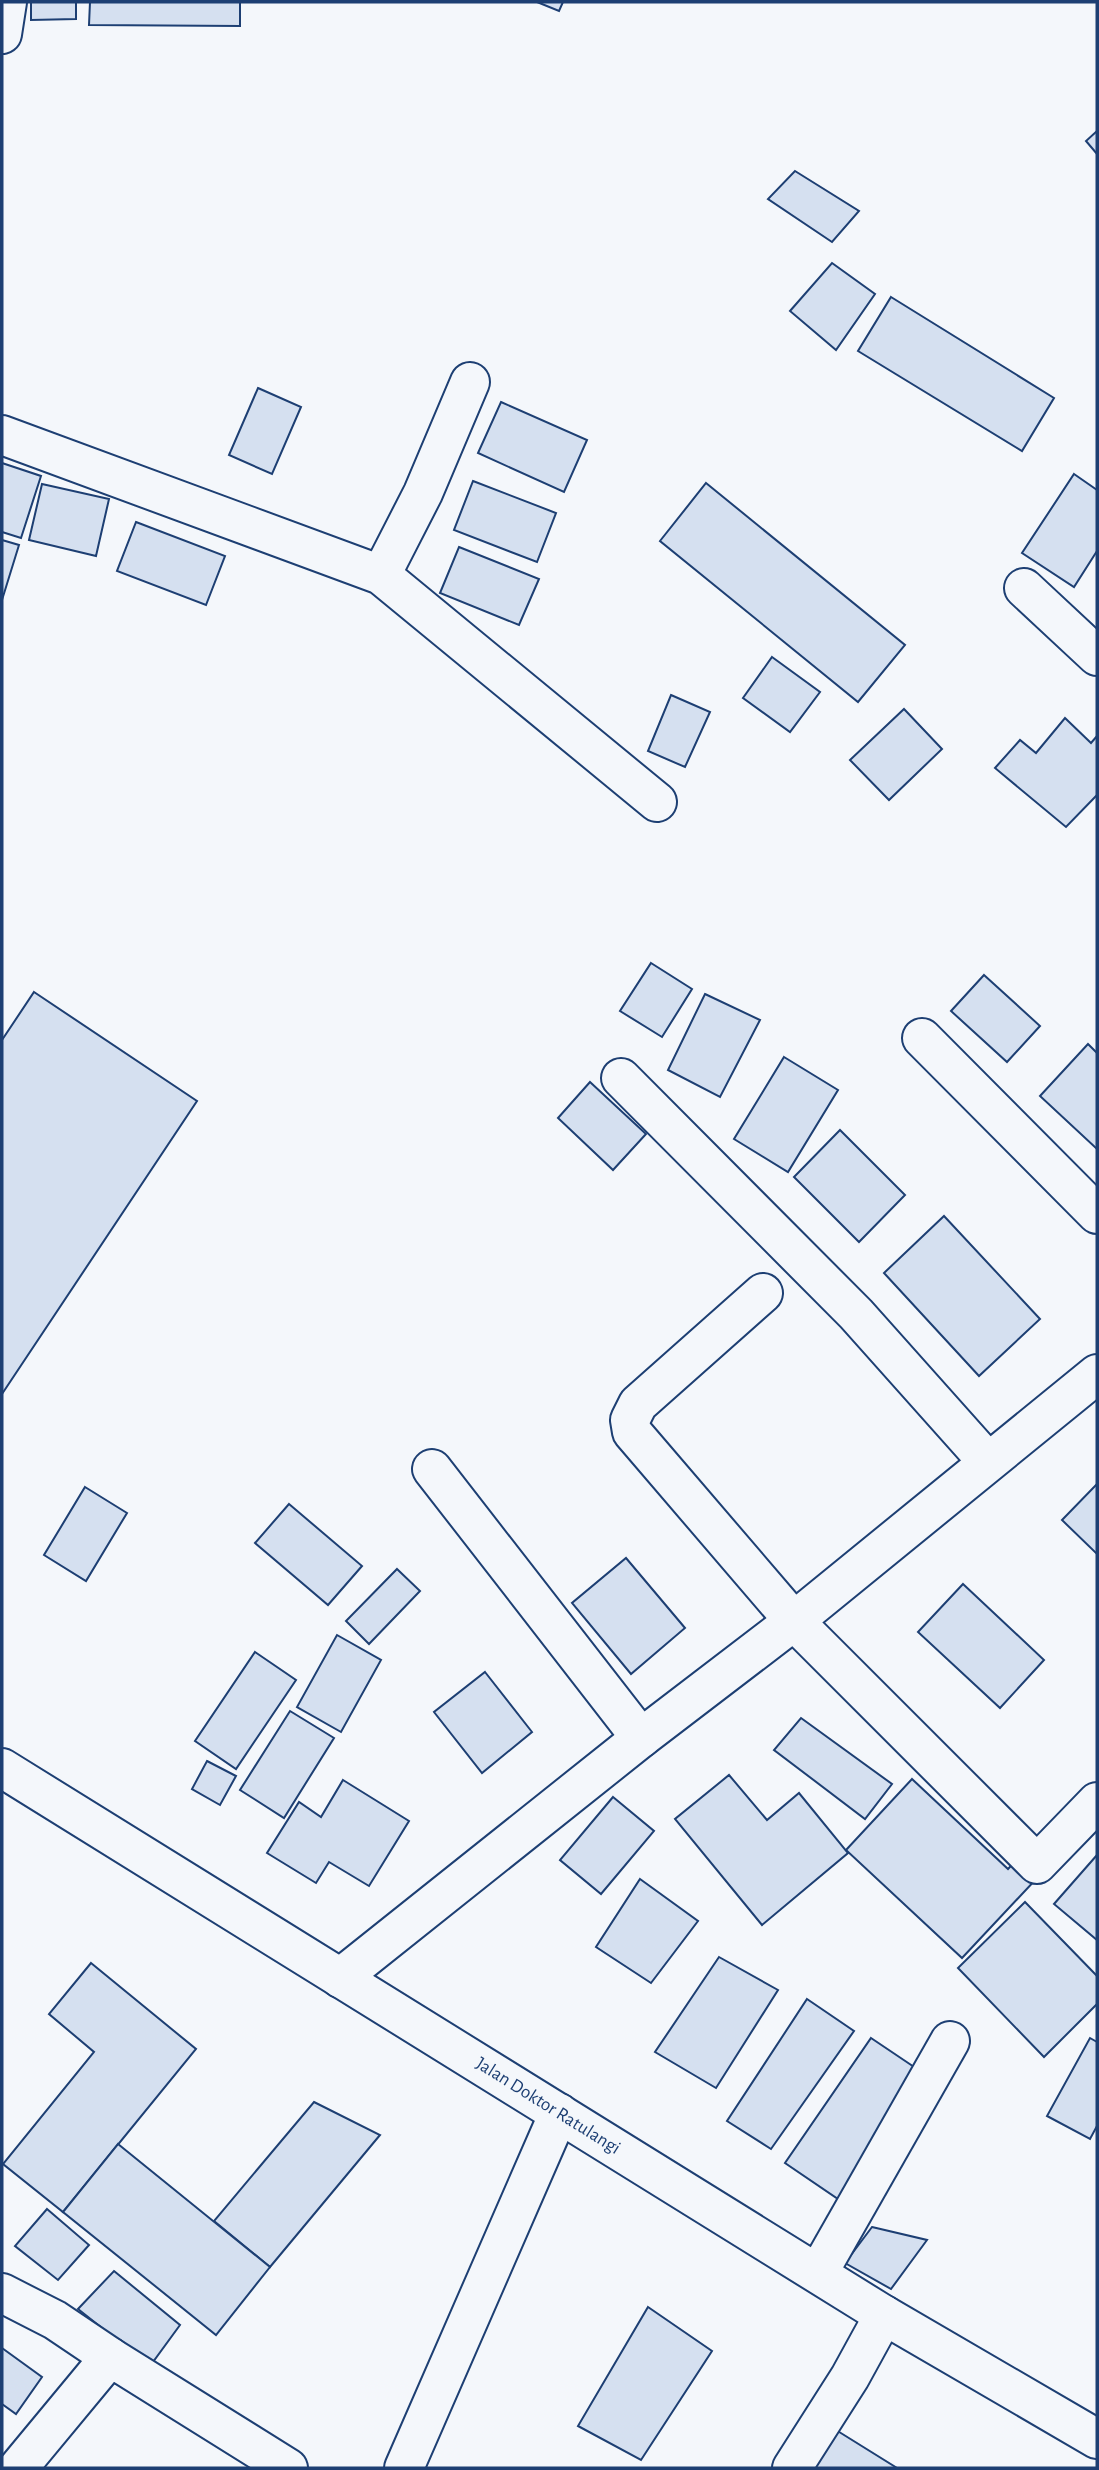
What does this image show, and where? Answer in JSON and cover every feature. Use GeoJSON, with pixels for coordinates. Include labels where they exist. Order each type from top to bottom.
{"type":"FeatureCollection","features":[{"type":"Feature","properties":{"kind":"main road"},"geometry":{"type":"LineString","coordinates":[[2,34],[7,2]]}},
{"type":"Feature","properties":{"kind":"main road"},"geometry":{"type":"LineString","coordinates":[[381,575],[423,493],[470,383]]}},
{"type":"Feature","properties":{"kind":"main road"},"geometry":{"type":"LineString","coordinates":[[2,435],[381,575],[657,802]]}},
{"type":"Feature","properties":{"kind":"main road"},"geometry":{"type":"LineString","coordinates":[[1024,588],[1097,656]]}},
{"type":"Feature","properties":{"kind":"main road"},"geometry":{"type":"LineString","coordinates":[[922,1038],[1097,1214]]}},
{"type":"Feature","properties":{"kind":"main road"},"geometry":{"type":"LineString","coordinates":[[621,1079],[856,1314],[988,1462]]}},
{"type":"Feature","properties":{"kind":"main road"},"geometry":{"type":"LineString","coordinates":[[763,1293],[638,1404],[630,1420],[632,1432],[794,1621],[1037,1864],[1097,1802]]}},
{"type":"Feature","properties":{"kind":"main road"},"geometry":{"type":"LineString","coordinates":[[340,1978],[641,1738],[794,1621],[1097,1374]]}},
{"type":"Feature","properties":{"kind":"main road"},"geometry":{"type":"LineString","coordinates":[[432,1469],[641,1738]]}},
{"type":"Feature","properties":{"kind":"main road","name":"Jalan Doktor Ratulangi"},"geometry":{"type":"LineString","coordinates":[[2,1768],[884,2315],[1097,2439]]}},
{"type":"Feature","properties":{"kind":"main road"},"geometry":{"type":"LineString","coordinates":[[818,2273],[950,2041]]}},
{"type":"Feature","properties":{"kind":"main road"},"geometry":{"type":"LineString","coordinates":[[404,2468],[559,2113]]}},
{"type":"Feature","properties":{"kind":"main road"},"geometry":{"type":"LineString","coordinates":[[2,2292],[55,2320],[288,2468]]}},
{"type":"Feature","properties":{"kind":"main road"},"geometry":{"type":"LineString","coordinates":[[792,2468],[850,2377],[884,2315]]}},
{"type":"Feature","properties":{"kind":"main road"},"geometry":{"type":"LineString","coordinates":[[18,2468],[110,2357]]}},
{"type":"Feature","properties":{"kind":"building"},"geometry":{"type":"Polygon","coordinates":[[[31,2],[76,2],[76,19],[31,20],[31,2]]]}},
{"type":"Feature","properties":{"kind":"building"},"geometry":{"type":"Polygon","coordinates":[[[90,2],[240,2],[240,26],[89,25],[90,2]]]}},
{"type":"Feature","properties":{"kind":"building"},"geometry":{"type":"Polygon","coordinates":[[[537,2],[563,2],[559,11],[537,2]]]}},
{"type":"Feature","properties":{"kind":"building"},"geometry":{"type":"Polygon","coordinates":[[[1097,131],[1097,154],[1086,141],[1097,131]]]}},
{"type":"Feature","properties":{"kind":"building"},"geometry":{"type":"Polygon","coordinates":[[[795,171],[859,211],[832,242],[768,199],[795,171]]]}},
{"type":"Feature","properties":{"kind":"building"},"geometry":{"type":"Polygon","coordinates":[[[832,263],[875,294],[836,350],[790,311],[832,263]]]}},
{"type":"Feature","properties":{"kind":"building"},"geometry":{"type":"Polygon","coordinates":[[[891,297],[1054,398],[1022,451],[858,351],[891,297]]]}},
{"type":"Feature","properties":{"kind":"building"},"geometry":{"type":"Polygon","coordinates":[[[258,388],[301,407],[272,474],[229,455],[258,388]]]}},
{"type":"Feature","properties":{"kind":"building"},"geometry":{"type":"Polygon","coordinates":[[[501,402],[587,440],[564,492],[478,453],[501,402]]]}},
{"type":"Feature","properties":{"kind":"building"},"geometry":{"type":"Polygon","coordinates":[[[2,463],[41,476],[21,538],[2,532],[2,463]]]}},
{"type":"Feature","properties":{"kind":"building"},"geometry":{"type":"Polygon","coordinates":[[[1074,474],[1097,490],[1097,551],[1074,587],[1022,553],[1074,474]]]}},
{"type":"Feature","properties":{"kind":"building"},"geometry":{"type":"Polygon","coordinates":[[[473,481],[556,513],[537,562],[454,530],[473,481]]]}},
{"type":"Feature","properties":{"kind":"building"},"geometry":{"type":"Polygon","coordinates":[[[706,483],[905,645],[858,702],[660,541],[706,483]]]}},
{"type":"Feature","properties":{"kind":"building"},"geometry":{"type":"Polygon","coordinates":[[[42,484],[109,499],[96,556],[29,540],[42,484]]]}},
{"type":"Feature","properties":{"kind":"building"},"geometry":{"type":"Polygon","coordinates":[[[136,522],[225,556],[206,605],[117,571],[136,522]]]}},
{"type":"Feature","properties":{"kind":"building"},"geometry":{"type":"Polygon","coordinates":[[[2,540],[19,545],[2,600],[2,540]]]}},
{"type":"Feature","properties":{"kind":"building"},"geometry":{"type":"Polygon","coordinates":[[[459,547],[539,579],[519,625],[440,593],[459,547]]]}},
{"type":"Feature","properties":{"kind":"building"},"geometry":{"type":"Polygon","coordinates":[[[772,657],[820,692],[790,732],[743,698],[772,657]]]}},
{"type":"Feature","properties":{"kind":"building"},"geometry":{"type":"Polygon","coordinates":[[[671,695],[710,712],[685,767],[648,751],[671,695]]]}},
{"type":"Feature","properties":{"kind":"building"},"geometry":{"type":"Polygon","coordinates":[[[904,709],[942,749],[889,800],[850,760],[904,709]]]}},
{"type":"Feature","properties":{"kind":"building"},"geometry":{"type":"Polygon","coordinates":[[[1065,718],[1091,743],[1097,736],[1097,795],[1066,827],[995,768],[1020,740],[1036,753],[1065,718]]]}},
{"type":"Feature","properties":{"kind":"building"},"geometry":{"type":"Polygon","coordinates":[[[651,963],[692,989],[662,1037],[620,1011],[651,963]]]}},
{"type":"Feature","properties":{"kind":"building"},"geometry":{"type":"Polygon","coordinates":[[[984,975],[1040,1026],[1007,1062],[951,1011],[984,975]]]}},
{"type":"Feature","properties":{"kind":"building"},"geometry":{"type":"Polygon","coordinates":[[[34,992],[197,1101],[2,1394],[2,1040],[34,992]]]}},
{"type":"Feature","properties":{"kind":"building"},"geometry":{"type":"Polygon","coordinates":[[[705,994],[760,1020],[720,1097],[668,1070],[705,994]]]}},
{"type":"Feature","properties":{"kind":"building"},"geometry":{"type":"Polygon","coordinates":[[[1088,1044],[1097,1053],[1097,1149],[1040,1096],[1088,1044]]]}},
{"type":"Feature","properties":{"kind":"building"},"geometry":{"type":"Polygon","coordinates":[[[784,1057],[838,1090],[788,1172],[734,1139],[784,1057]]]}},
{"type":"Feature","properties":{"kind":"building"},"geometry":{"type":"Polygon","coordinates":[[[590,1082],[646,1134],[613,1170],[558,1118],[590,1082]]]}},
{"type":"Feature","properties":{"kind":"building"},"geometry":{"type":"Polygon","coordinates":[[[840,1130],[905,1195],[859,1242],[794,1177],[840,1130]]]}},
{"type":"Feature","properties":{"kind":"building"},"geometry":{"type":"Polygon","coordinates":[[[944,1216],[1040,1319],[979,1376],[884,1273],[944,1216]]]}},
{"type":"Feature","properties":{"kind":"building"},"geometry":{"type":"Polygon","coordinates":[[[1097,1484],[1097,1554],[1062,1520],[1097,1484]]]}},
{"type":"Feature","properties":{"kind":"building"},"geometry":{"type":"Polygon","coordinates":[[[85,1487],[127,1513],[86,1581],[44,1555],[85,1487]]]}},
{"type":"Feature","properties":{"kind":"building"},"geometry":{"type":"Polygon","coordinates":[[[289,1504],[362,1566],[328,1605],[255,1543],[289,1504]]]}},
{"type":"Feature","properties":{"kind":"building"},"geometry":{"type":"Polygon","coordinates":[[[626,1558],[685,1628],[631,1674],[572,1603],[626,1558]]]}},
{"type":"Feature","properties":{"kind":"building"},"geometry":{"type":"Polygon","coordinates":[[[397,1569],[420,1591],[369,1644],[346,1621],[397,1569]]]}},
{"type":"Feature","properties":{"kind":"building"},"geometry":{"type":"Polygon","coordinates":[[[963,1584],[1044,1660],[1000,1708],[918,1632],[963,1584]]]}},
{"type":"Feature","properties":{"kind":"building"},"geometry":{"type":"Polygon","coordinates":[[[337,1635],[381,1660],[341,1732],[297,1707],[337,1635]]]}},
{"type":"Feature","properties":{"kind":"building"},"geometry":{"type":"Polygon","coordinates":[[[255,1652],[296,1680],[236,1769],[195,1741],[255,1652]]]}},
{"type":"Feature","properties":{"kind":"building"},"geometry":{"type":"Polygon","coordinates":[[[485,1672],[532,1732],[482,1773],[434,1712],[485,1672]]]}},
{"type":"Feature","properties":{"kind":"building"},"geometry":{"type":"Polygon","coordinates":[[[290,1711],[334,1738],[284,1818],[240,1790],[290,1711]]]}},
{"type":"Feature","properties":{"kind":"building"},"geometry":{"type":"Polygon","coordinates":[[[801,1718],[892,1784],[865,1819],[774,1750],[801,1718]]]}},
{"type":"Feature","properties":{"kind":"building"},"geometry":{"type":"Polygon","coordinates":[[[207,1761],[236,1776],[220,1805],[192,1789],[207,1761]]]}},
{"type":"Feature","properties":{"kind":"building"},"geometry":{"type":"Polygon","coordinates":[[[729,1775],[767,1820],[799,1793],[848,1853],[762,1925],[675,1819],[729,1775]]]}},
{"type":"Feature","properties":{"kind":"building"},"geometry":{"type":"Polygon","coordinates":[[[912,1779],[1008,1869],[1033,1842],[1053,1861],[962,1958],[846,1850],[912,1779]]]}},
{"type":"Feature","properties":{"kind":"building"},"geometry":{"type":"Polygon","coordinates":[[[343,1780],[409,1821],[369,1886],[329,1862],[316,1883],[267,1853],[299,1802],[321,1817],[343,1780]]]}},
{"type":"Feature","properties":{"kind":"building"},"geometry":{"type":"Polygon","coordinates":[[[613,1797],[654,1831],[601,1894],[560,1860],[613,1797]]]}},
{"type":"Feature","properties":{"kind":"building"},"geometry":{"type":"Polygon","coordinates":[[[1097,1855],[1097,1940],[1054,1904],[1097,1855]]]}},
{"type":"Feature","properties":{"kind":"building"},"geometry":{"type":"Polygon","coordinates":[[[640,1879],[698,1921],[651,1983],[596,1947],[640,1879]]]}},
{"type":"Feature","properties":{"kind":"building"},"geometry":{"type":"Polygon","coordinates":[[[1025,1902],[1097,1976],[1097,2004],[1044,2057],[958,1968],[1025,1902]]]}},
{"type":"Feature","properties":{"kind":"building"},"geometry":{"type":"Polygon","coordinates":[[[719,1957],[778,1990],[716,2088],[655,2052],[719,1957]]]}},
{"type":"Feature","properties":{"kind":"building"},"geometry":{"type":"Polygon","coordinates":[[[91,1963],[196,2049],[63,2212],[3,2164],[94,2052],[49,2014],[91,1963]]]}},
{"type":"Feature","properties":{"kind":"building"},"geometry":{"type":"Polygon","coordinates":[[[807,1999],[854,2031],[771,2149],[727,2121],[807,1999]]]}},
{"type":"Feature","properties":{"kind":"building"},"geometry":{"type":"Polygon","coordinates":[[[871,2038],[926,2075],[841,2201],[785,2163],[871,2038]]]}},
{"type":"Feature","properties":{"kind":"building"},"geometry":{"type":"Polygon","coordinates":[[[1090,2038],[1097,2042],[1097,2126],[1090,2139],[1047,2116],[1090,2038]]]}},
{"type":"Feature","properties":{"kind":"building"},"geometry":{"type":"Polygon","coordinates":[[[314,2102],[380,2135],[270,2267],[214,2221],[314,2102]]]}},
{"type":"Feature","properties":{"kind":"building"},"geometry":{"type":"Polygon","coordinates":[[[118,2144],[270,2267],[216,2335],[63,2212],[118,2144]]]}},
{"type":"Feature","properties":{"kind":"building"},"geometry":{"type":"Polygon","coordinates":[[[47,2209],[89,2245],[58,2280],[15,2246],[47,2209]]]}},
{"type":"Feature","properties":{"kind":"building"},"geometry":{"type":"Polygon","coordinates":[[[872,2227],[927,2240],[891,2289],[845,2263],[872,2227]]]}},
{"type":"Feature","properties":{"kind":"building"},"geometry":{"type":"Polygon","coordinates":[[[114,2271],[180,2325],[150,2366],[78,2309],[114,2271]]]}},
{"type":"Feature","properties":{"kind":"building"},"geometry":{"type":"Polygon","coordinates":[[[648,2307],[712,2351],[641,2460],[578,2426],[648,2307]]]}},
{"type":"Feature","properties":{"kind":"building"},"geometry":{"type":"Polygon","coordinates":[[[2,2348],[42,2377],[16,2414],[2,2404],[2,2348]]]}},
{"type":"Feature","properties":{"kind":"building"},"geometry":{"type":"Polygon","coordinates":[[[836,2430],[897,2468],[812,2468],[836,2430]]]}}]}
